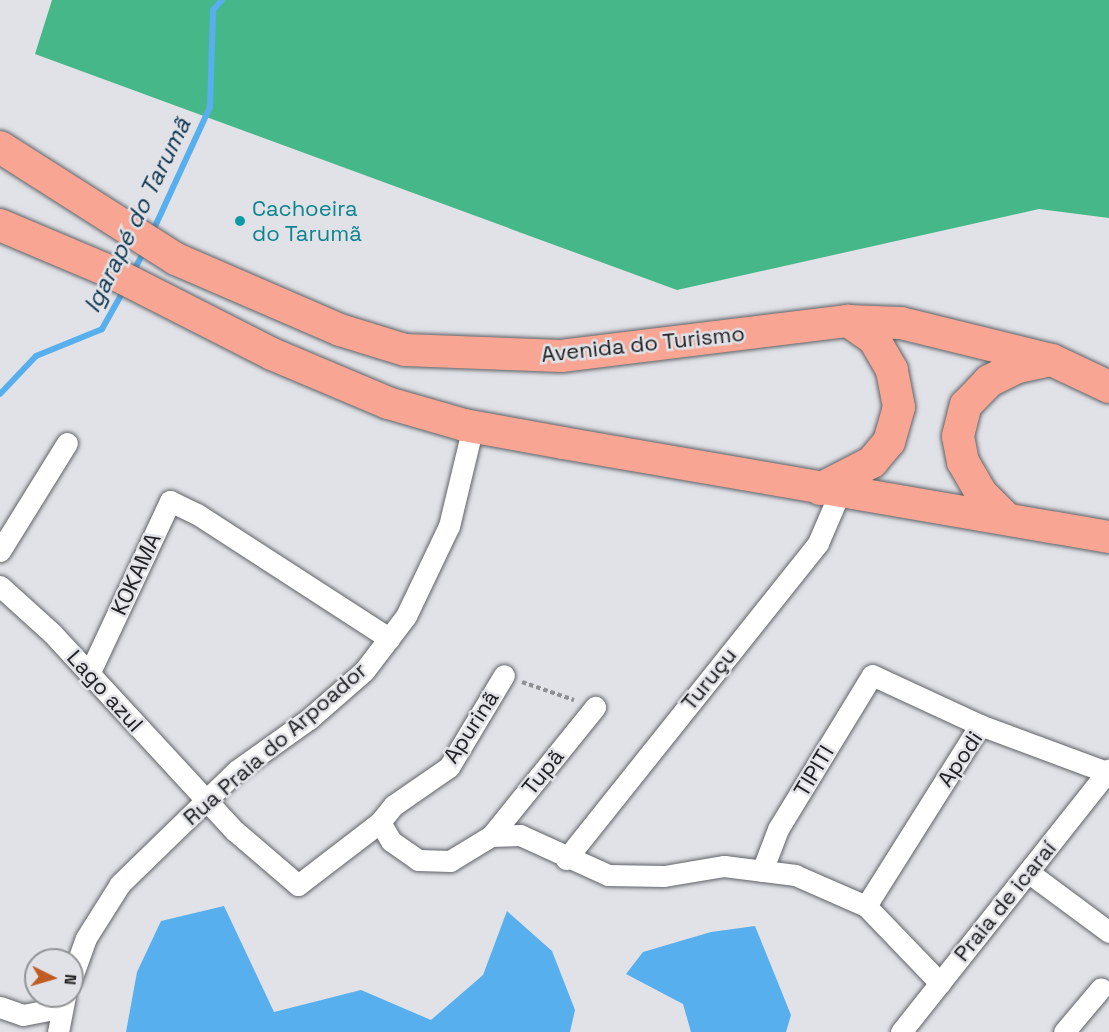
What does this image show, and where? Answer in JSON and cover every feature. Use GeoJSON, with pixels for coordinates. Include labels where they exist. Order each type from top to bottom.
{"type":"FeatureCollection","features":[{"type":"Feature","properties":{"kind":"highway","name":"Avenida do Turismo"},"geometry":{"type":"LineString","coordinates":[[0,147],[176,259],[340,330],[405,350],[561,356],[848,321],[901,323],[947,332],[1052,360],[1109,387]]}},
{"type":"Feature","properties":{"kind":"highway"},"geometry":{"type":"LineString","coordinates":[[0,225],[109,271],[272,354],[388,403],[473,426],[830,490],[1005,517],[1109,537]]}},
{"type":"Feature","properties":{"kind":"highway"},"geometry":{"type":"LineString","coordinates":[[830,490],[872,462],[889,442],[898,407],[892,370],[874,339],[848,321]]}},
{"type":"Feature","properties":{"kind":"highway"},"geometry":{"type":"LineString","coordinates":[[1005,517],[981,493],[963,462],[958,436],[966,405],[989,381],[1018,367],[1052,360]]}},
{"type":"Feature","properties":{"kind":"street","name":"Rua Praia do Arpoador"},"geometry":{"type":"LineString","coordinates":[[82,948],[86,938],[120,884],[205,800],[364,671],[406,616],[449,526],[473,426]]}},
{"type":"Feature","properties":{"kind":"street"},"geometry":{"type":"LineString","coordinates":[[0,551],[67,443]]}},
{"type":"Feature","properties":{"kind":"street","name":"Turuçu"},"geometry":{"type":"LineString","coordinates":[[566,858],[818,543],[830,490]]}},
{"type":"Feature","properties":{"kind":"street","name":"KOKAMA"},"geometry":{"type":"LineString","coordinates":[[89,674],[170,501],[197,514],[389,638]]}},
{"type":"Feature","properties":{"kind":"street","name":"Lago azul"},"geometry":{"type":"LineString","coordinates":[[0,586],[52,633],[205,800],[298,885],[380,822]]}},
{"type":"Feature","properties":{"kind":"street","name":"Apurinã"},"geometry":{"type":"LineString","coordinates":[[380,822],[394,805],[449,766],[504,675]]}},
{"type":"Feature","properties":{"kind":"street","name":"TIPITI"},"geometry":{"type":"LineString","coordinates":[[762,871],[778,830],[872,675],[981,725]]}},
{"type":"Feature","properties":{"kind":"street","name":"Tupã"},"geometry":{"type":"LineString","coordinates":[[491,836],[595,708]]}},
{"type":"Feature","properties":{"kind":"street","name":"Apodi"},"geometry":{"type":"LineString","coordinates":[[866,906],[981,725],[1109,772]]}},
{"type":"Feature","properties":{"kind":"street","name":"Praia de icaraí"},"geometry":{"type":"LineString","coordinates":[[901,1032],[1109,772]]}},
{"type":"Feature","properties":{"kind":"street"},"geometry":{"type":"LineString","coordinates":[[380,822],[391,841],[418,860],[450,861],[491,836],[520,835],[566,858],[608,875],[664,876],[724,866],[795,875],[866,906],[940,983]]}},
{"type":"Feature","properties":{"kind":"street"},"geometry":{"type":"LineString","coordinates":[[1028,872],[1109,932]]}},
{"type":"Feature","properties":{"kind":"street"},"geometry":{"type":"LineString","coordinates":[[1064,1032],[1101,988]]}},
{"type":"Feature","properties":{"kind":"street"},"geometry":{"type":"LineString","coordinates":[[0,1007],[23,1015],[45,1008]]}},
{"type":"Feature","properties":{"kind":"street"},"geometry":{"type":"LineString","coordinates":[[58,1032],[62,1008]]}},
{"type":"Feature","properties":{"kind":"path"},"geometry":{"type":"LineString","coordinates":[[504,675],[595,708]]}},
{"type":"Feature","properties":{"kind":"green space"},"geometry":{"type":"Polygon","coordinates":[[[52,0],[1109,0],[1109,218],[1039,209],[677,290],[35,54],[52,0]]]}},
{"type":"Feature","properties":{"kind":"water"},"geometry":{"type":"Polygon","coordinates":[[[224,906],[274,1012],[361,990],[431,1020],[483,975],[507,911],[552,951],[575,1010],[570,1032],[126,1032],[137,972],[161,921],[224,906]]]}},
{"type":"Feature","properties":{"kind":"water"},"geometry":{"type":"Polygon","coordinates":[[[755,926],[791,1015],[786,1032],[691,1032],[683,1004],[626,974],[643,952],[711,932],[755,926]]]}},
{"type":"Feature","properties":{"kind":"waterway","name":"Igarapé do Tarumã"},"geometry":{"type":"LineString","coordinates":[[152,233],[210,107],[213,10],[222,0]]}},
{"type":"Feature","properties":{"kind":"waterway","name":"Igarapé do Tarumã"},"geometry":{"type":"LineString","coordinates":[[132,274],[144,251]]}},
{"type":"Feature","properties":{"kind":"waterway","name":"Igarapé do Tarumã"},"geometry":{"type":"LineString","coordinates":[[0,394],[36,356],[102,329],[125,288]]}},
{"type":"Feature","properties":{"kind":"place","name":"Cachoeira do Tarumã"},"geometry":{"type":"Point","coordinates":[240,221]}}]}
